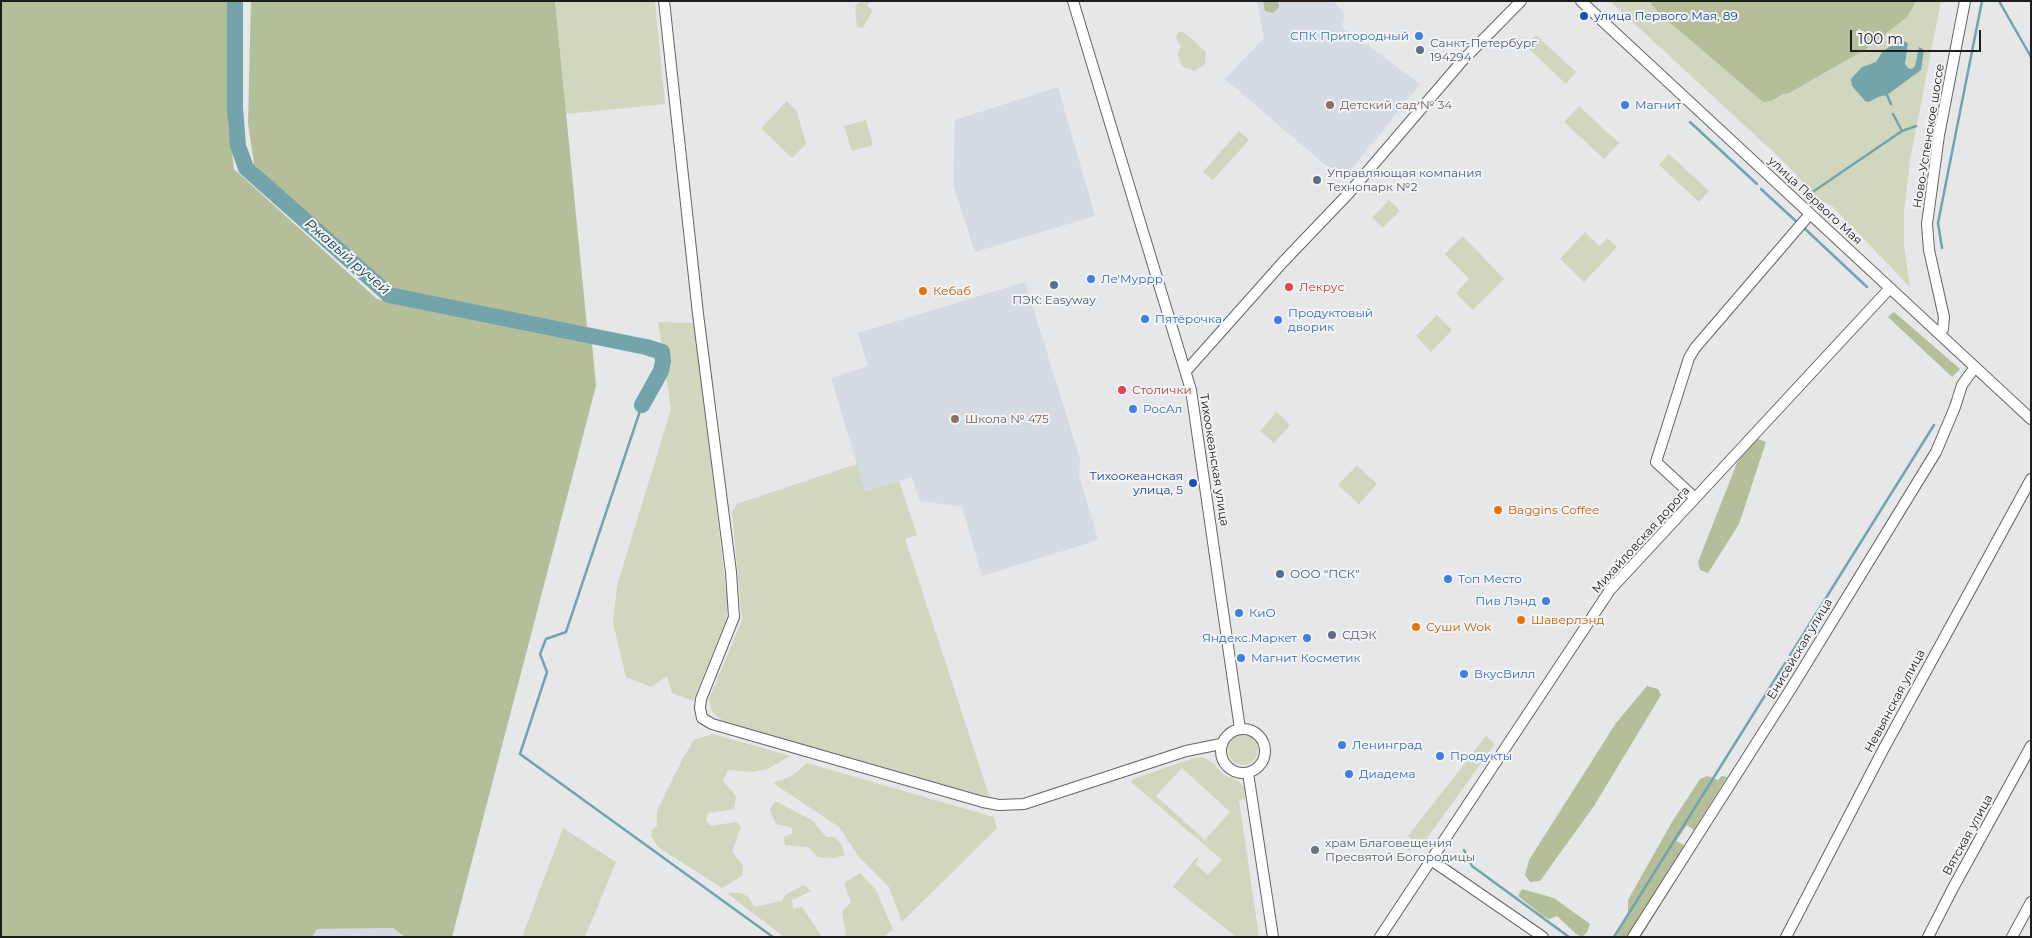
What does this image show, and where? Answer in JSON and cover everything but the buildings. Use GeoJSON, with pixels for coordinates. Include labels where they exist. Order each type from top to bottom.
{"type":"FeatureCollection","features":[{"type":"Feature","properties":{"kind":"street"},"geometry":{"type":"LineString","coordinates":[[664,1],[698,314],[731,572],[734,617],[701,699],[702,718],[712,724],[999,805],[1024,804],[1186,751],[1221,744]]}},
{"type":"Feature","properties":{"kind":"street","name":"Тихоокеанская улица"},"geometry":{"type":"LineString","coordinates":[[1073,1],[1186,371],[1200,448],[1240,729]]}},
{"type":"Feature","properties":{"kind":"street"},"geometry":{"type":"LineString","coordinates":[[1186,371],[1283,262],[1349,194],[1463,60],[1521,1]]}},
{"type":"Feature","properties":{"kind":"street","name":"улица Первого Мая"},"geometry":{"type":"LineString","coordinates":[[1581,1],[2031,419]]}},
{"type":"Feature","properties":{"kind":"street","name":"Ново-Успенское шоссе"},"geometry":{"type":"LineString","coordinates":[[1939,333],[1943,329],[1944,317],[1929,250],[1927,224],[1939,135],[1965,1]]}},
{"type":"Feature","properties":{"kind":"street"},"geometry":{"type":"LineString","coordinates":[[1695,498],[1656,462],[1689,358],[1695,348],[1810,214]]}},
{"type":"Feature","properties":{"kind":"street","name":"Михайловская дорога"},"geometry":{"type":"LineString","coordinates":[[1380,937],[1610,590],[1890,288]]}},
{"type":"Feature","properties":{"kind":"street","name":"Енисейская улица"},"geometry":{"type":"LineString","coordinates":[[1633,937],[1792,687],[1936,452],[1962,385],[1974,367]]}},
{"type":"Feature","properties":{"kind":"street","name":"Невьянская улица"},"geometry":{"type":"LineString","coordinates":[[1786,937],[1883,750],[2031,479]]}},
{"type":"Feature","properties":{"kind":"street"},"geometry":{"type":"LineString","coordinates":[[1240,729],[1249,730],[1257,734],[1262,740],[1265,749],[1261,765],[1248,773],[1238,773],[1230,770],[1224,764],[1220,754],[1221,744],[1228,734],[1240,729]]}},
{"type":"Feature","properties":{"kind":"street","name":"Вятская улица"},"geometry":{"type":"LineString","coordinates":[[1928,937],[2031,746]]}},
{"type":"Feature","properties":{"kind":"street"},"geometry":{"type":"LineString","coordinates":[[1248,773],[1273,937]]}},
{"type":"Feature","properties":{"kind":"street"},"geometry":{"type":"LineString","coordinates":[[1431,860],[1543,937]]}},
{"type":"Feature","properties":{"kind":"street"},"geometry":{"type":"LineString","coordinates":[[2012,937],[2031,902]]}},
{"type":"Feature","properties":{"kind":"shaded area","name":"Детский сад № 34"},"geometry":{"type":"Polygon","coordinates":[[[1257,1],[1333,1],[1345,14],[1342,27],[1420,84],[1343,180],[1225,79],[1264,38],[1257,1]]]}},
{"type":"Feature","properties":{"kind":"shaded area"},"geometry":{"type":"Polygon","coordinates":[[[1058,87],[1095,216],[975,252],[953,185],[955,120],[1058,87]]]}},
{"type":"Feature","properties":{"kind":"shaded area","name":"Школа № 475"},"geometry":{"type":"Polygon","coordinates":[[[1025,282],[1080,459],[1079,476],[1098,540],[982,576],[962,507],[920,501],[912,477],[865,491],[831,378],[868,366],[858,333],[1025,282]]]}},
{"type":"Feature","properties":{"kind":"shaded area"},"geometry":{"type":"Polygon","coordinates":[[[393,928],[405,937],[312,937],[317,929],[393,928]]]}},
{"type":"Feature","properties":{"kind":"green space"},"geometry":{"type":"Polygon","coordinates":[[[1,1],[229,1],[228,124],[234,169],[377,299],[592,343],[596,386],[452,937],[405,937],[393,928],[317,929],[312,937],[1,937],[1,1]]]}},
{"type":"Feature","properties":{"kind":"green space"},"geometry":{"type":"Polygon","coordinates":[[[251,1],[555,1],[587,327],[393,290],[365,268],[254,164],[248,123],[251,1]]]}},
{"type":"Feature","properties":{"kind":"green space"},"geometry":{"type":"Polygon","coordinates":[[[555,1],[655,1],[665,104],[566,114],[555,1]]]}},
{"type":"Feature","properties":{"kind":"green space"},"geometry":{"type":"Polygon","coordinates":[[[860,1],[870,1],[867,6],[873,10],[863,28],[857,27],[855,7],[860,1]]]}},
{"type":"Feature","properties":{"kind":"green space"},"geometry":{"type":"Polygon","coordinates":[[[1263,1],[1278,1],[1279,7],[1273,13],[1265,11],[1263,1]]]}},
{"type":"Feature","properties":{"kind":"green space"},"geometry":{"type":"Polygon","coordinates":[[[1610,1],[1941,1],[1910,160],[1904,213],[1904,245],[1910,287],[1832,206],[1813,196],[1783,161],[1610,1]]]}},
{"type":"Feature","properties":{"kind":"green space"},"geometry":{"type":"Polygon","coordinates":[[[1649,1],[1916,1],[1907,17],[1866,49],[1789,93],[1783,94],[1771,101],[1763,102],[1660,14],[1649,1]]]}},
{"type":"Feature","properties":{"kind":"green space"},"geometry":{"type":"Polygon","coordinates":[[[1181,31],[1206,52],[1205,64],[1195,71],[1183,67],[1179,60],[1178,54],[1181,47],[1176,38],[1177,34],[1181,31]]]}},
{"type":"Feature","properties":{"kind":"green space"},"geometry":{"type":"Polygon","coordinates":[[[1536,35],[1576,72],[1566,84],[1526,46],[1536,35]]]}},
{"type":"Feature","properties":{"kind":"green space"},"geometry":{"type":"Polygon","coordinates":[[[787,101],[797,111],[806,144],[792,158],[761,128],[787,101]]]}},
{"type":"Feature","properties":{"kind":"green space"},"geometry":{"type":"Polygon","coordinates":[[[1579,106],[1619,143],[1604,159],[1564,122],[1579,106]]]}},
{"type":"Feature","properties":{"kind":"green space"},"geometry":{"type":"Polygon","coordinates":[[[866,120],[873,145],[852,151],[844,126],[866,120]]]}},
{"type":"Feature","properties":{"kind":"green space"},"geometry":{"type":"Polygon","coordinates":[[[1239,131],[1249,140],[1213,180],[1203,172],[1239,131]]]}},
{"type":"Feature","properties":{"kind":"green space"},"geometry":{"type":"Polygon","coordinates":[[[1669,154],[1709,191],[1699,202],[1659,165],[1669,154]]]}},
{"type":"Feature","properties":{"kind":"green space"},"geometry":{"type":"Polygon","coordinates":[[[1389,200],[1400,211],[1383,228],[1372,217],[1389,200]]]}},
{"type":"Feature","properties":{"kind":"green space"},"geometry":{"type":"Polygon","coordinates":[[[1585,232],[1599,246],[1607,238],[1617,247],[1584,282],[1560,259],[1585,232]]]}},
{"type":"Feature","properties":{"kind":"green space"},"geometry":{"type":"Polygon","coordinates":[[[1463,236],[1504,279],[1473,310],[1456,293],[1469,279],[1445,254],[1463,236]]]}},
{"type":"Feature","properties":{"kind":"green space"},"geometry":{"type":"Polygon","coordinates":[[[1894,312],[1960,369],[1952,377],[1888,317],[1894,312]]]}},
{"type":"Feature","properties":{"kind":"green space"},"geometry":{"type":"Polygon","coordinates":[[[1437,315],[1452,330],[1431,352],[1416,336],[1437,315]]]}},
{"type":"Feature","properties":{"kind":"green space"},"geometry":{"type":"Polygon","coordinates":[[[658,322],[695,323],[727,600],[727,617],[693,701],[672,693],[667,676],[651,687],[626,677],[613,623],[617,586],[671,409],[658,322]]]}},
{"type":"Feature","properties":{"kind":"green space"},"geometry":{"type":"Polygon","coordinates":[[[1277,412],[1290,425],[1274,443],[1260,431],[1277,412]]]}},
{"type":"Feature","properties":{"kind":"green space"},"geometry":{"type":"Polygon","coordinates":[[[1758,439],[1766,442],[1739,524],[1708,573],[1700,570],[1698,562],[1737,463],[1753,440],[1758,439]]]}},
{"type":"Feature","properties":{"kind":"green space"},"geometry":{"type":"Polygon","coordinates":[[[857,464],[865,491],[899,481],[917,535],[905,539],[990,798],[727,724],[712,712],[709,699],[742,620],[732,512],[737,504],[857,464]]]}},
{"type":"Feature","properties":{"kind":"green space"},"geometry":{"type":"Polygon","coordinates":[[[1357,465],[1377,484],[1359,504],[1338,485],[1357,465]]]}},
{"type":"Feature","properties":{"kind":"green space"},"geometry":{"type":"Polygon","coordinates":[[[1647,686],[1658,689],[1661,695],[1594,806],[1540,881],[1530,882],[1525,875],[1529,860],[1616,723],[1647,686]]]}},
{"type":"Feature","properties":{"kind":"green space"},"geometry":{"type":"Polygon","coordinates":[[[713,734],[791,756],[767,769],[752,772],[728,770],[723,781],[736,796],[734,809],[708,813],[706,820],[710,826],[736,822],[741,826],[732,852],[743,865],[742,876],[722,888],[658,847],[651,835],[652,830],[657,826],[657,811],[694,740],[713,734]]]}},
{"type":"Feature","properties":{"kind":"green space"},"geometry":{"type":"Polygon","coordinates":[[[1243,735],[1254,739],[1258,750],[1254,761],[1243,765],[1232,761],[1228,750],[1232,739],[1243,735]]]}},
{"type":"Feature","properties":{"kind":"green space"},"geometry":{"type":"Polygon","coordinates":[[[1486,736],[1495,744],[1422,845],[1417,842],[1410,851],[1405,848],[1411,839],[1408,836],[1486,736]]]}},
{"type":"Feature","properties":{"kind":"green space"},"geometry":{"type":"Polygon","coordinates":[[[1203,757],[1214,764],[1224,775],[1238,781],[1244,787],[1245,799],[1239,800],[1259,937],[1236,937],[1173,887],[1197,857],[1199,859],[1195,864],[1208,875],[1222,860],[1131,782],[1133,779],[1194,758],[1203,757]],[[1182,768],[1156,796],[1205,840],[1230,812],[1182,768]]]}},
{"type":"Feature","properties":{"kind":"green space"},"geometry":{"type":"Polygon","coordinates":[[[807,763],[994,817],[997,828],[902,922],[889,887],[859,857],[839,827],[773,783],[792,776],[807,763]]]}},
{"type":"Feature","properties":{"kind":"green space"},"geometry":{"type":"Polygon","coordinates":[[[1707,776],[1718,780],[1722,776],[1727,777],[1694,830],[1687,825],[1676,841],[1687,847],[1688,852],[1683,869],[1641,937],[1616,937],[1628,915],[1628,900],[1672,822],[1700,779],[1707,776]]]}},
{"type":"Feature","properties":{"kind":"green space"},"geometry":{"type":"Polygon","coordinates":[[[775,801],[812,820],[826,837],[835,837],[842,846],[845,855],[834,858],[818,857],[808,847],[785,845],[784,837],[793,833],[791,827],[776,824],[770,810],[775,801]]]}},
{"type":"Feature","properties":{"kind":"green space"},"geometry":{"type":"Polygon","coordinates":[[[563,828],[616,862],[585,937],[522,937],[563,828]]]}},
{"type":"Feature","properties":{"kind":"green space"},"geometry":{"type":"Polygon","coordinates":[[[860,873],[876,890],[893,930],[883,937],[844,937],[846,935],[842,911],[851,902],[844,883],[860,873]]]}},
{"type":"Feature","properties":{"kind":"green space"},"geometry":{"type":"Polygon","coordinates":[[[804,885],[811,891],[792,900],[793,909],[802,907],[822,937],[784,937],[727,893],[741,893],[749,897],[754,907],[782,901],[785,895],[804,885]]]}},
{"type":"Feature","properties":{"kind":"green space"},"geometry":{"type":"Polygon","coordinates":[[[1522,889],[1554,898],[1590,924],[1587,932],[1582,937],[1576,934],[1557,916],[1549,919],[1543,916],[1518,896],[1522,889]]]}},
{"type":"Feature","properties":{"kind":"water"},"geometry":{"type":"Polygon","coordinates":[[[1900,40],[1908,43],[1905,64],[1908,68],[1912,69],[1915,66],[1919,47],[1924,50],[1921,70],[1887,95],[1869,102],[1865,101],[1852,86],[1851,79],[1862,67],[1876,62],[1883,51],[1900,40]]]}},
{"type":"Feature","properties":{"kind":"waterway","name":"Ржавый ручей"},"geometry":{"type":"LineString","coordinates":[[235,1],[235,108],[238,146],[246,168],[389,295],[646,347],[662,352],[661,371],[642,405]]}},
{"type":"Feature","properties":{"kind":"waterway"},"geometry":{"type":"LineString","coordinates":[[1942,248],[1938,223],[1982,1]]}},
{"type":"Feature","properties":{"kind":"waterway"},"geometry":{"type":"LineString","coordinates":[[1999,1],[2031,57]]}},
{"type":"Feature","properties":{"kind":"waterway"},"geometry":{"type":"LineString","coordinates":[[1887,95],[1891,104]]}},
{"type":"Feature","properties":{"kind":"waterway"},"geometry":{"type":"LineString","coordinates":[[1814,191],[1902,131],[1893,114]]}},
{"type":"Feature","properties":{"kind":"waterway"},"geometry":{"type":"LineString","coordinates":[[1690,122],[1757,184]]}},
{"type":"Feature","properties":{"kind":"waterway"},"geometry":{"type":"LineString","coordinates":[[1902,131],[1916,126]]}},
{"type":"Feature","properties":{"kind":"waterway"},"geometry":{"type":"LineString","coordinates":[[1761,189],[1799,224]]}},
{"type":"Feature","properties":{"kind":"waterway"},"geometry":{"type":"LineString","coordinates":[[1803,227],[1867,287]]}},
{"type":"Feature","properties":{"kind":"waterway"},"geometry":{"type":"LineString","coordinates":[[642,405],[566,632],[546,639],[540,654],[547,672],[520,754],[773,937]]}},
{"type":"Feature","properties":{"kind":"waterway"},"geometry":{"type":"LineString","coordinates":[[1614,937],[1934,425]]}},
{"type":"Feature","properties":{"kind":"waterway"},"geometry":{"type":"LineString","coordinates":[[1464,850],[1472,866],[1569,937]]}},
{"type":"Feature","properties":{"kind":"place","name":"улица Первого Мая, 89"},"geometry":{"type":"Point","coordinates":[1584,16]}},
{"type":"Feature","properties":{"kind":"place","name":"СПК Пригородный"},"geometry":{"type":"Point","coordinates":[1419,36]}},
{"type":"Feature","properties":{"kind":"place","name":"Санкт-Петербург 194294"},"geometry":{"type":"Point","coordinates":[1420,50]}},
{"type":"Feature","properties":{"kind":"place","name":"Детский сад № 34"},"geometry":{"type":"Point","coordinates":[1330,105]}},
{"type":"Feature","properties":{"kind":"place","name":"Магнит"},"geometry":{"type":"Point","coordinates":[1625,105]}},
{"type":"Feature","properties":{"kind":"place","name":"Управляющая компания Технопарк №2"},"geometry":{"type":"Point","coordinates":[1317,180]}},
{"type":"Feature","properties":{"kind":"place","name":"Ле'Муррр"},"geometry":{"type":"Point","coordinates":[1091,279]}},
{"type":"Feature","properties":{"kind":"place","name":"ПЭК: Easyway"},"geometry":{"type":"Point","coordinates":[1054,285]}},
{"type":"Feature","properties":{"kind":"place","name":"Лекрус"},"geometry":{"type":"Point","coordinates":[1289,287]}},
{"type":"Feature","properties":{"kind":"place","name":"Кебаб"},"geometry":{"type":"Point","coordinates":[923,291]}},
{"type":"Feature","properties":{"kind":"place","name":"Пятёрочка"},"geometry":{"type":"Point","coordinates":[1145,319]}},
{"type":"Feature","properties":{"kind":"place","name":"Продуктовый дворик"},"geometry":{"type":"Point","coordinates":[1278,320]}},
{"type":"Feature","properties":{"kind":"place","name":"Столички"},"geometry":{"type":"Point","coordinates":[1122,390]}},
{"type":"Feature","properties":{"kind":"place","name":"РосАл"},"geometry":{"type":"Point","coordinates":[1133,409]}},
{"type":"Feature","properties":{"kind":"place","name":"Школа № 475"},"geometry":{"type":"Point","coordinates":[955,419]}},
{"type":"Feature","properties":{"kind":"place","name":"Тихоокеанская улица, 5"},"geometry":{"type":"Point","coordinates":[1193,483]}},
{"type":"Feature","properties":{"kind":"place","name":"Baggins Coffee"},"geometry":{"type":"Point","coordinates":[1498,510]}},
{"type":"Feature","properties":{"kind":"place","name":"ООО \"ПСК\""},"geometry":{"type":"Point","coordinates":[1280,574]}},
{"type":"Feature","properties":{"kind":"place","name":"Топ Место"},"geometry":{"type":"Point","coordinates":[1448,579]}},
{"type":"Feature","properties":{"kind":"place","name":"Пив Лэнд"},"geometry":{"type":"Point","coordinates":[1546,601]}},
{"type":"Feature","properties":{"kind":"place","name":"КиО"},"geometry":{"type":"Point","coordinates":[1239,613]}},
{"type":"Feature","properties":{"kind":"place","name":"Шаверлэнд"},"geometry":{"type":"Point","coordinates":[1521,620]}},
{"type":"Feature","properties":{"kind":"place","name":"Суши Wok"},"geometry":{"type":"Point","coordinates":[1416,627]}},
{"type":"Feature","properties":{"kind":"place","name":"СДЭК"},"geometry":{"type":"Point","coordinates":[1332,635]}},
{"type":"Feature","properties":{"kind":"place","name":"Яндекс.Маркет"},"geometry":{"type":"Point","coordinates":[1307,638]}},
{"type":"Feature","properties":{"kind":"place","name":"Магнит Косметик"},"geometry":{"type":"Point","coordinates":[1241,658]}},
{"type":"Feature","properties":{"kind":"place","name":"ВкусВилл"},"geometry":{"type":"Point","coordinates":[1464,674]}},
{"type":"Feature","properties":{"kind":"place","name":"Ленинград"},"geometry":{"type":"Point","coordinates":[1342,745]}},
{"type":"Feature","properties":{"kind":"place","name":"Продукты"},"geometry":{"type":"Point","coordinates":[1440,756]}},
{"type":"Feature","properties":{"kind":"place","name":"Диадема"},"geometry":{"type":"Point","coordinates":[1349,774]}},
{"type":"Feature","properties":{"kind":"place","name":"храм Благовещения Пресвятой Богородицы"},"geometry":{"type":"Point","coordinates":[1315,850]}}]}
